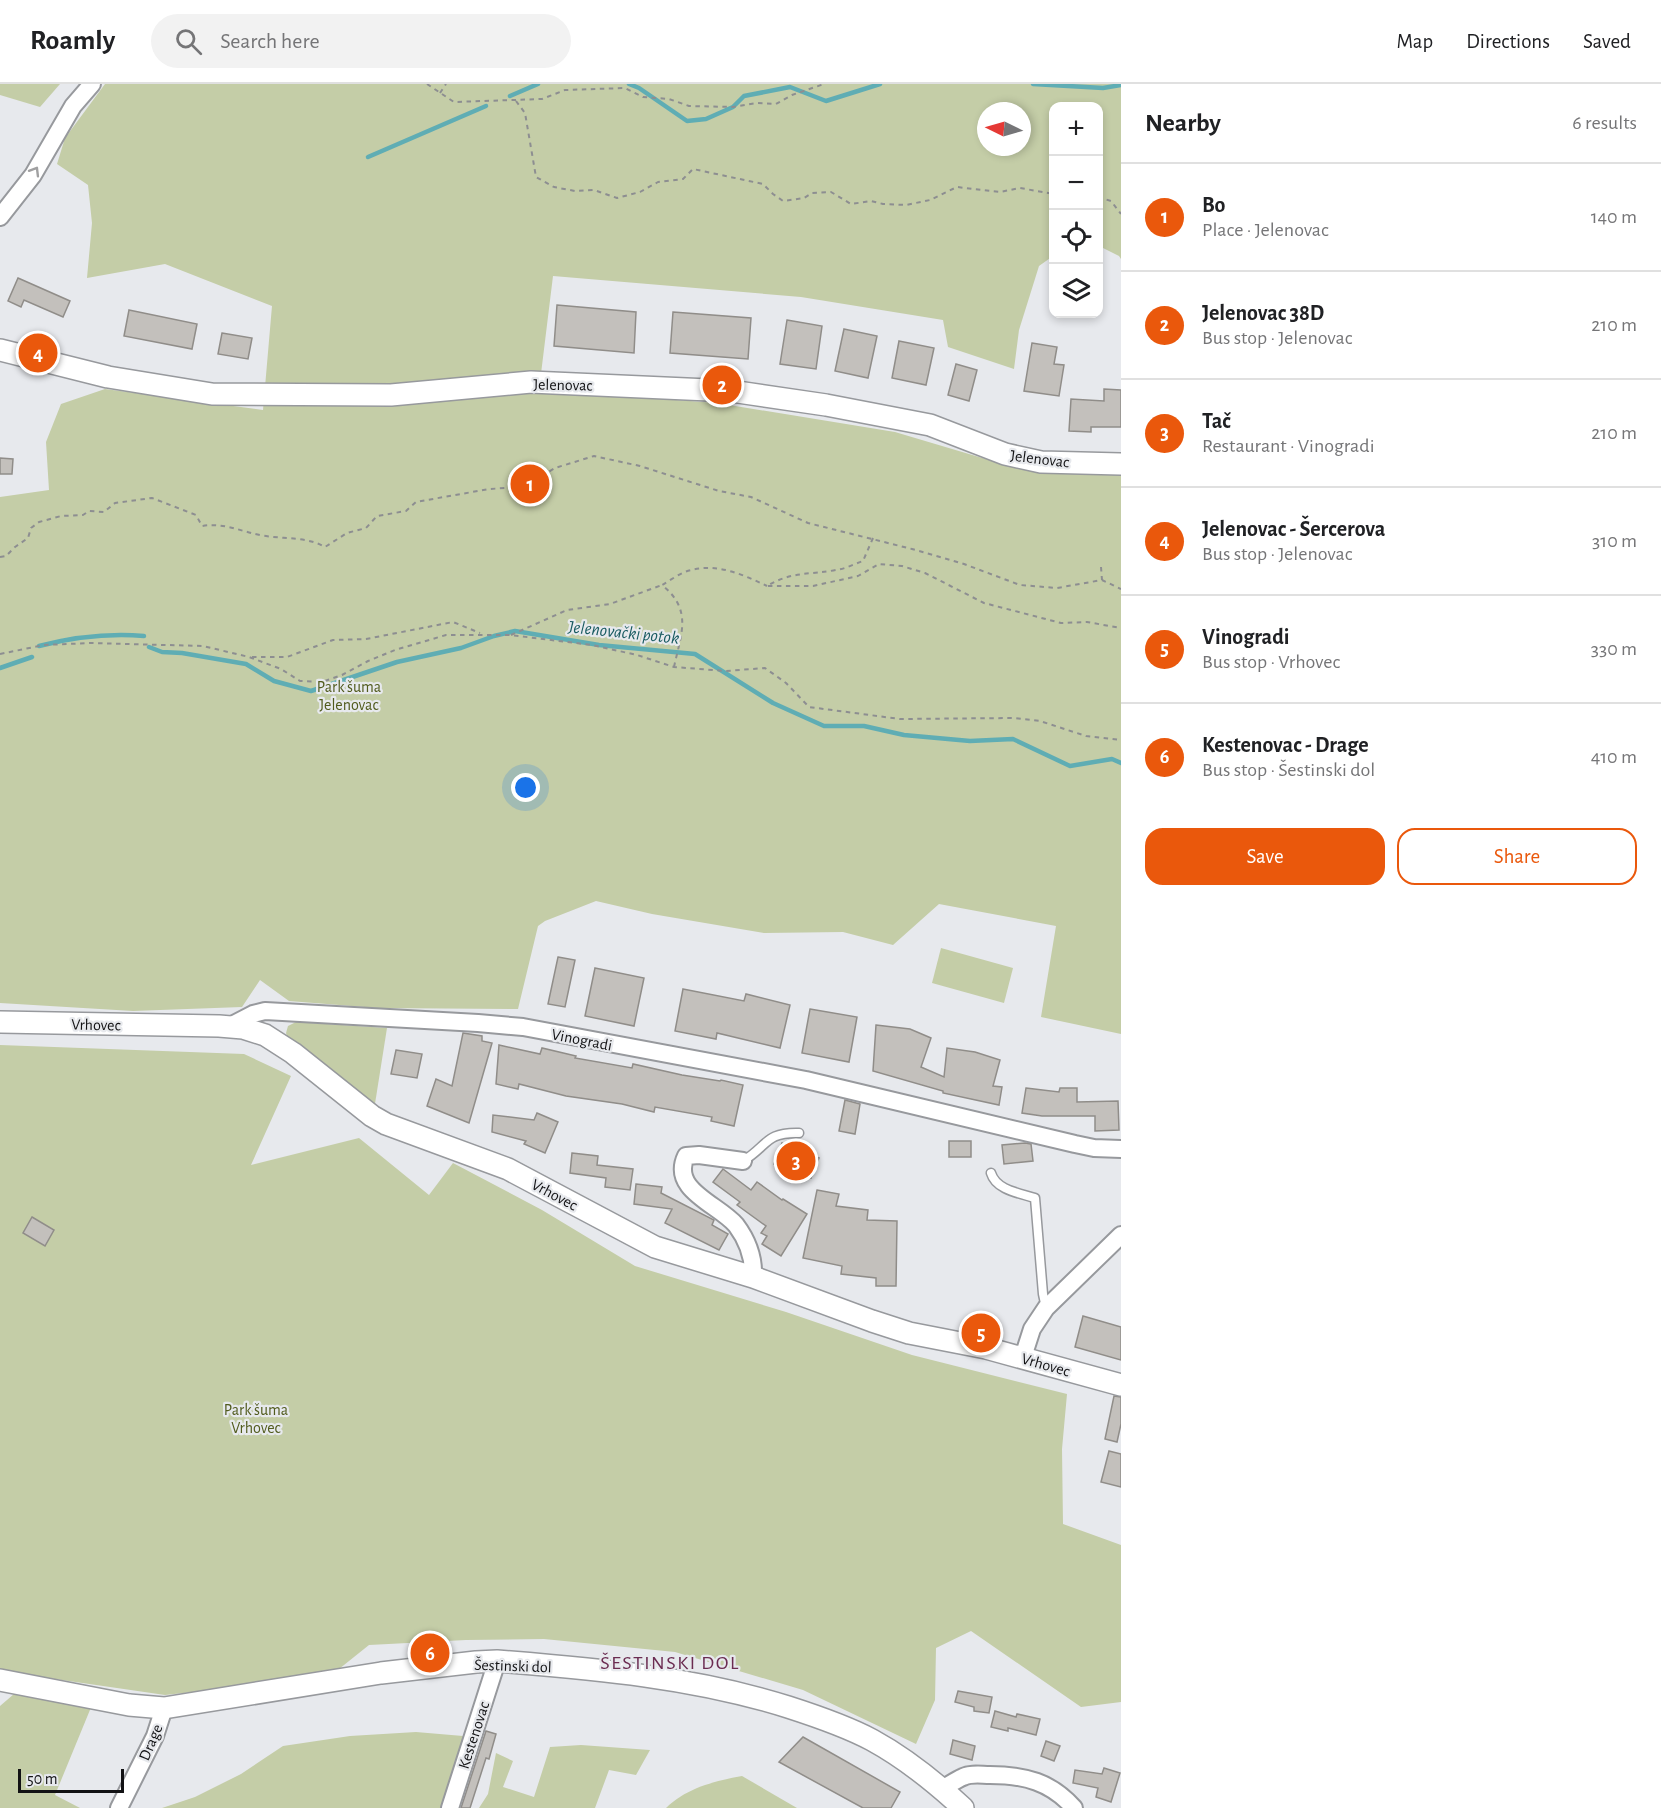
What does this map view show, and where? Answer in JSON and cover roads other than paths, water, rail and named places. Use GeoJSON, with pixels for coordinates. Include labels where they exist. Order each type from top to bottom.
{"type":"FeatureCollection","features":[{"type":"Feature","properties":{"kind":"street"},"geometry":{"type":"LineString","coordinates":[[0,217],[33,175],[73,106],[92,84]]}},
{"type":"Feature","properties":{"kind":"street","name":"Jelenovac"},"geometry":{"type":"LineString","coordinates":[[0,350],[108,377],[213,394],[391,395],[531,382],[731,391],[826,405],[930,425],[1005,454],[1041,462],[1121,464]]}},
{"type":"Feature","properties":{"kind":"street","name":"Vinogradi"},"geometry":{"type":"LineString","coordinates":[[230,1026],[265,1011],[478,1023],[523,1028],[806,1080],[1075,1144],[1094,1148],[1121,1149]]}},
{"type":"Feature","properties":{"kind":"street"},"geometry":{"type":"LineString","coordinates":[[273,1039],[276,1021],[286,1012]]}},
{"type":"Feature","properties":{"kind":"street","name":"Vrhovec"},"geometry":{"type":"LineString","coordinates":[[0,1022],[243,1028],[273,1039],[372,1116],[386,1124],[508,1169],[655,1247],[753,1277],[909,1333],[1023,1357],[1121,1385]]}},
{"type":"Feature","properties":{"kind":"street"},"geometry":{"type":"LineString","coordinates":[[743,1161],[699,1155],[686,1156],[682,1165],[682,1177],[689,1187],[735,1225],[745,1239],[754,1261],[753,1277]]}},
{"type":"Feature","properties":{"kind":"street"},"geometry":{"type":"LineString","coordinates":[[1023,1357],[1032,1329],[1046,1308],[1121,1235]]}},
{"type":"Feature","properties":{"kind":"street","name":"Šestinski dol"},"geometry":{"type":"LineString","coordinates":[[0,1680],[129,1705],[164,1708],[381,1673],[476,1662],[497,1661],[636,1674],[701,1684],[763,1699],[838,1725],[874,1741],[942,1789],[963,1808]]}},
{"type":"Feature","properties":{"kind":"street","name":"Kestenovac"},"geometry":{"type":"LineString","coordinates":[[450,1808],[497,1661]]}},
{"type":"Feature","properties":{"kind":"street","name":"Drage"},"geometry":{"type":"LineString","coordinates":[[119,1808],[155,1736],[164,1708]]}},
{"type":"Feature","properties":{"kind":"street"},"geometry":{"type":"LineString","coordinates":[[942,1789],[964,1776],[974,1774],[1018,1776],[1046,1785],[1062,1794],[1074,1808]]}},
{"type":"Feature","properties":{"kind":"lane"},"geometry":{"type":"LineString","coordinates":[[743,1161],[753,1155],[770,1138],[782,1132],[799,1133]]}},
{"type":"Feature","properties":{"kind":"lane"},"geometry":{"type":"LineString","coordinates":[[991,1173],[994,1181],[1000,1186],[1035,1198],[1046,1308]]}},
{"type":"Feature","properties":{"kind":"waterway"},"geometry":{"type":"LineString","coordinates":[[510,96],[538,84]]}},
{"type":"Feature","properties":{"kind":"waterway"},"geometry":{"type":"LineString","coordinates":[[629,84],[639,88],[687,121],[706,119],[733,107],[744,96],[790,87],[826,101],[880,84]]}},
{"type":"Feature","properties":{"kind":"waterway"},"geometry":{"type":"LineString","coordinates":[[1033,84],[1103,88],[1121,85]]}},
{"type":"Feature","properties":{"kind":"waterway"},"geometry":{"type":"LineString","coordinates":[[368,157],[486,106]]}},
{"type":"Feature","properties":{"kind":"waterway","name":"Jelenovački potok"},"geometry":{"type":"LineString","coordinates":[[149,647],[162,652],[182,653],[246,664],[274,681],[311,691],[397,662],[461,648],[515,631],[599,645],[695,654],[773,703],[824,726],[864,726],[904,735],[970,741],[1013,739],[1070,766],[1112,759],[1121,763]]}},
{"type":"Feature","properties":{"kind":"waterway","name":"Jelenovački potok"},"geometry":{"type":"LineString","coordinates":[[39,646],[91,636],[144,636]]}},
{"type":"Feature","properties":{"kind":"waterway","name":"Jelenovački potok"},"geometry":{"type":"LineString","coordinates":[[0,668],[32,657]]}},
{"type":"Feature","properties":{"kind":"place","name":"Jelenovac - Šercerova"},"geometry":{"type":"Point","coordinates":[38,353]}},
{"type":"Feature","properties":{"kind":"place","name":"Jelenovac 38D"},"geometry":{"type":"Point","coordinates":[722,385]}},
{"type":"Feature","properties":{"kind":"place","name":"Bo"},"geometry":{"type":"Point","coordinates":[530,484]}},
{"type":"Feature","properties":{"kind":"place","name":"Tač"},"geometry":{"type":"Point","coordinates":[796,1161]}},
{"type":"Feature","properties":{"kind":"place","name":"Vinogradi"},"geometry":{"type":"Point","coordinates":[981,1333]}},
{"type":"Feature","properties":{"kind":"place","name":"Kestenovac - Drage"},"geometry":{"type":"Point","coordinates":[430,1653]}},
{"type":"Feature","properties":{"kind":"district","name":"ŠESTINSKI DOL"},"geometry":{"type":"Point","coordinates":[670,1662]}},
{"type":"Feature","properties":{"kind":"park label","name":"Park šuma Jelenovac"},"geometry":{"type":"Point","coordinates":[349,695]}},
{"type":"Feature","properties":{"kind":"park label","name":"Park šuma Vrhovec"},"geometry":{"type":"Point","coordinates":[256,1418]}}]}
